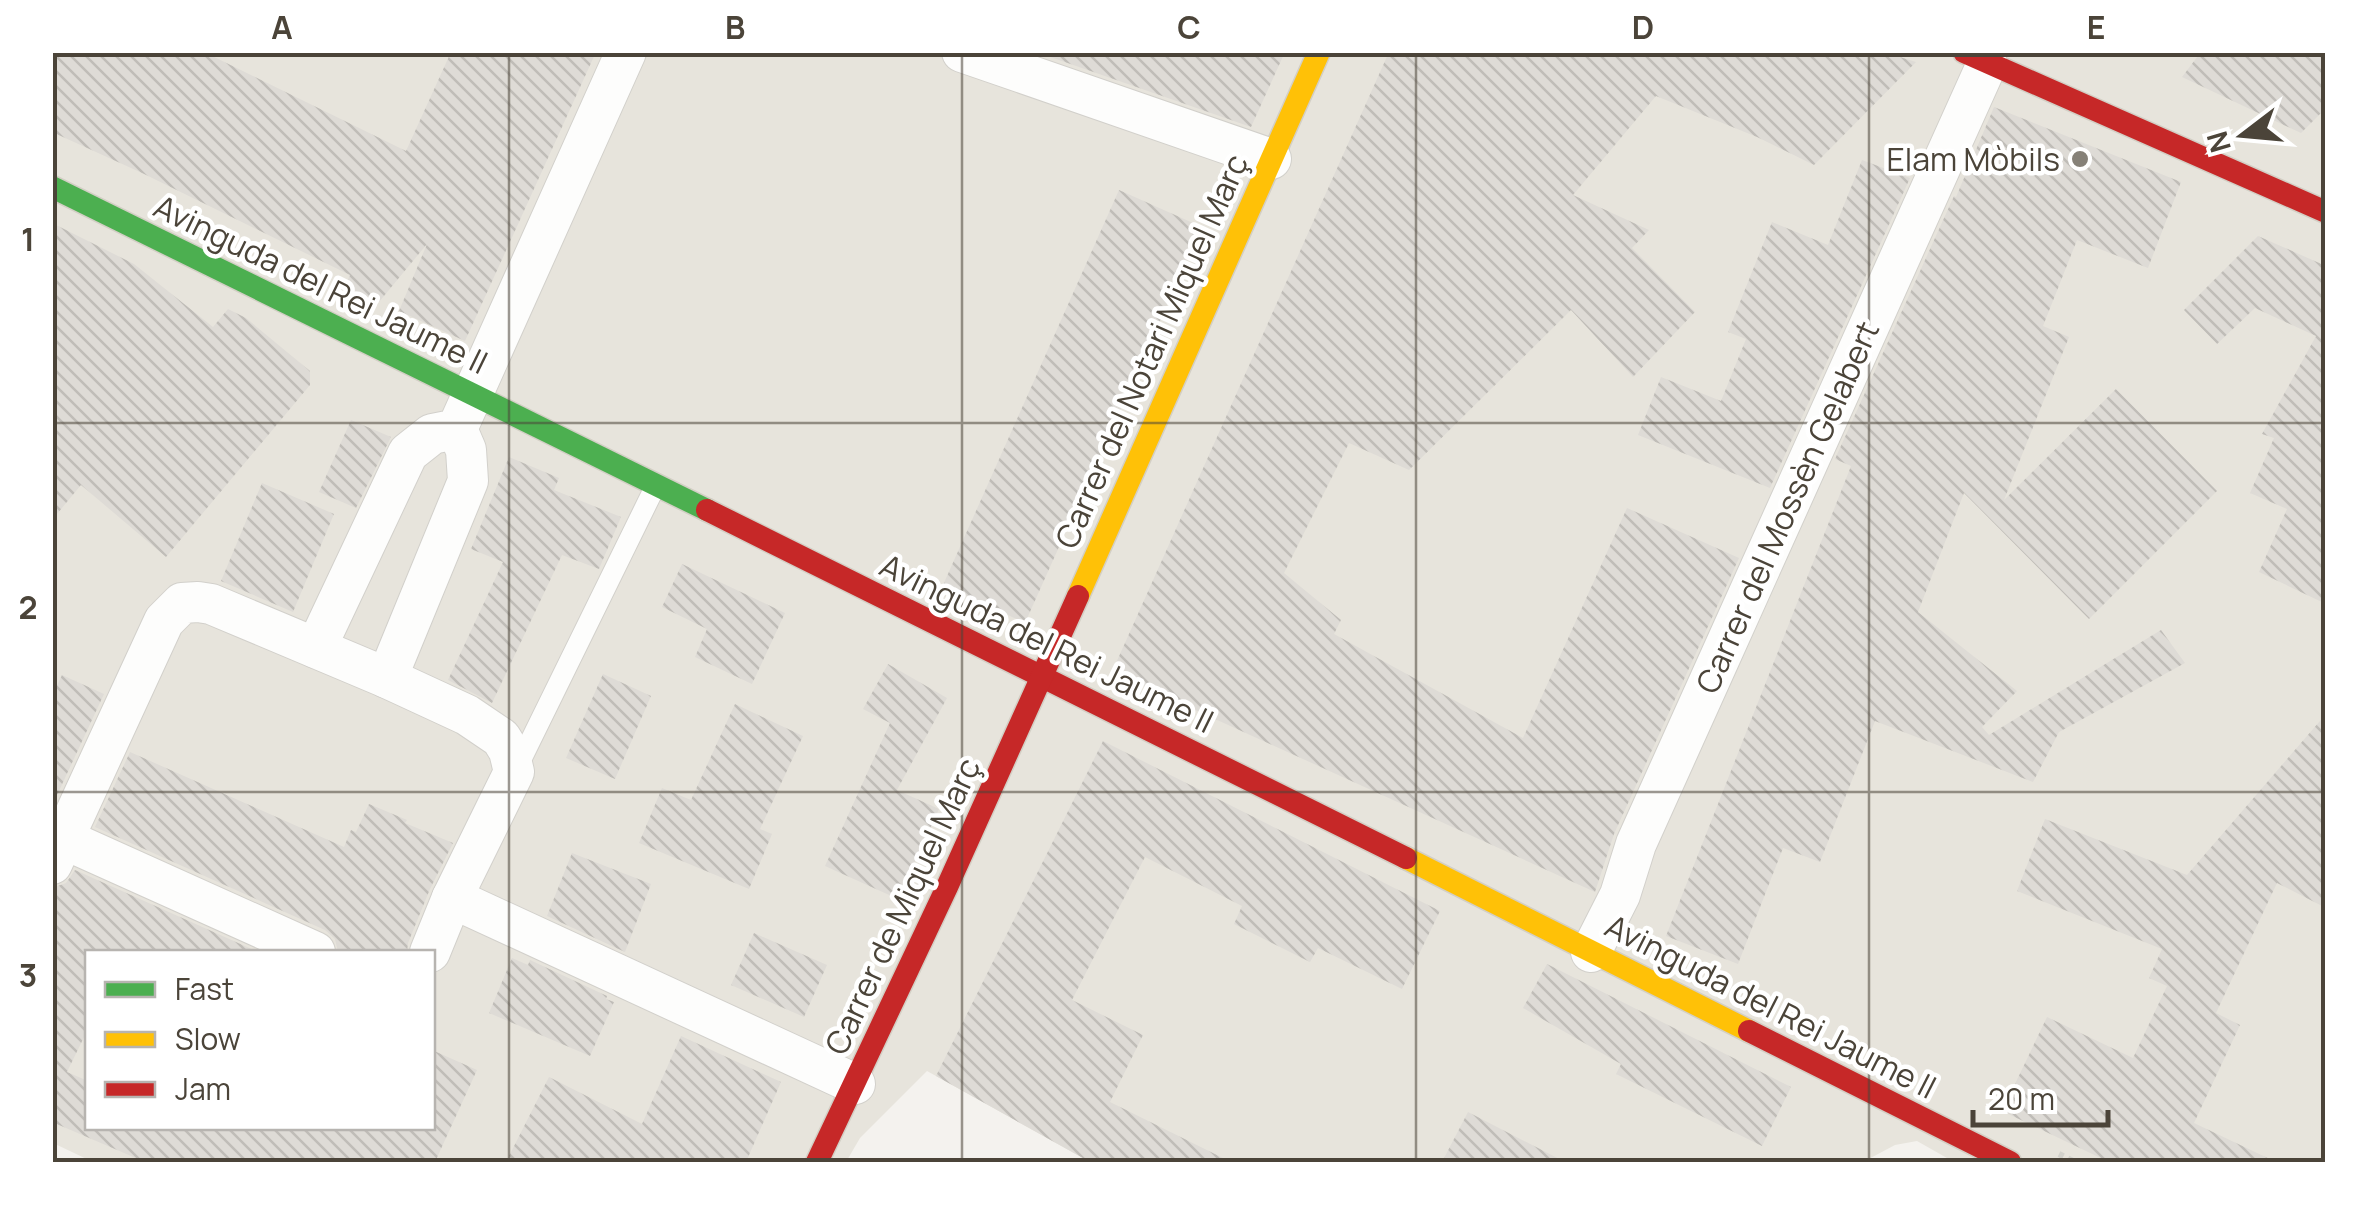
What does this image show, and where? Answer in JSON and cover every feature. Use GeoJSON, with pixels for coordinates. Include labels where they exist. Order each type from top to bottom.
{"type":"FeatureCollection","features":[{"type":"Feature","properties":{"kind":"street"},"geometry":{"type":"LineString","coordinates":[[387,678],[468,481],[464,412],[626,52]]}},
{"type":"Feature","properties":{"kind":"street"},"geometry":{"type":"LineString","coordinates":[[962,52],[1271,158]]}},
{"type":"Feature","properties":{"kind":"street","name":"Carrer del Notari Miquel Març"},"geometry":{"type":"LineString","coordinates":[[1043,676],[1319,52]]}},
{"type":"Feature","properties":{"kind":"street"},"geometry":{"type":"LineString","coordinates":[[1976,58],[2326,212]]}},
{"type":"Feature","properties":{"kind":"street","name":"Carrer del Mossèn Gelabert"},"geometry":{"type":"LineString","coordinates":[[1591,952],[1620,895],[1636,844],[1976,58]]}},
{"type":"Feature","properties":{"kind":"street","name":"Avinguda del Rei Jaume II"},"geometry":{"type":"LineString","coordinates":[[52,187],[464,412],[656,486],[2010,1162]]}},
{"type":"Feature","properties":{"kind":"street"},"geometry":{"type":"LineString","coordinates":[[316,648],[408,453],[464,412]]}},
{"type":"Feature","properties":{"kind":"street"},"geometry":{"type":"LineString","coordinates":[[310,950],[58,852],[164,621],[182,603],[211,604],[387,678],[486,726],[501,738],[514,772],[431,950]]}},
{"type":"Feature","properties":{"kind":"street","name":"Carrer de Miquel Març"},"geometry":{"type":"LineString","coordinates":[[817,1162],[1043,676]]}},
{"type":"Feature","properties":{"kind":"street"},"geometry":{"type":"LineString","coordinates":[[452,898],[856,1084]]}},
{"type":"Feature","properties":{"kind":"lane"},"geometry":{"type":"LineString","coordinates":[[514,772],[656,486]]}},
{"type":"Feature","properties":{"kind":"path"},"geometry":{"type":"LineString","coordinates":[[2058,1154],[2076,1162]]}},
{"type":"Feature","properties":{"kind":"shaded area"},"geometry":{"type":"Polygon","coordinates":[[[52,53],[2325,53],[2325,1162],[1954,1162],[1917,1141],[1895,1145],[1863,1162],[1090,1162],[927,1071],[860,1138],[846,1162],[93,1162],[53,1143],[52,53]]]}},
{"type":"Feature","properties":{"kind":"building"},"geometry":{"type":"Polygon","coordinates":[[[52,52],[204,52],[406,151],[451,52],[596,52],[465,341],[399,311],[427,244],[379,302],[345,286],[350,275],[52,132],[52,52]]]}},
{"type":"Feature","properties":{"kind":"building"},"geometry":{"type":"Polygon","coordinates":[[[1036,52],[1285,52],[1251,127],[1036,52]]]}},
{"type":"Feature","properties":{"kind":"building"},"geometry":{"type":"Polygon","coordinates":[[[1389,52],[1884,52],[1916,62],[1814,165],[1656,96],[1573,195],[1649,230],[1632,248],[1695,312],[1633,377],[1571,310],[1409,470],[1349,443],[1284,573],[1341,620],[1334,634],[1523,738],[1627,508],[1739,558],[1614,834],[1595,892],[1112,672],[1389,52]]]}},
{"type":"Feature","properties":{"kind":"building"},"geometry":{"type":"Polygon","coordinates":[[[2201,52],[2326,52],[2326,108],[2301,133],[2182,77],[2201,52]]]}},
{"type":"Feature","properties":{"kind":"building"},"geometry":{"type":"Polygon","coordinates":[[[1994,107],[2181,182],[2148,268],[2077,240],[2043,326],[2069,337],[2004,500],[2116,389],[2217,491],[2089,619],[1964,493],[1918,612],[2017,691],[1982,727],[1989,735],[2161,630],[2185,663],[2059,732],[2033,782],[1875,721],[1820,862],[1783,848],[1738,964],[1666,936],[1851,466],[1835,459],[1994,107]]]}},
{"type":"Feature","properties":{"kind":"building"},"geometry":{"type":"Polygon","coordinates":[[[1862,160],[1910,178],[1770,488],[1638,435],[1661,377],[1721,401],[1746,339],[1728,332],[1772,222],[1828,245],[1862,160]]]}},
{"type":"Feature","properties":{"kind":"building"},"geometry":{"type":"Polygon","coordinates":[[[1119,190],[1202,227],[1025,623],[943,585],[1119,190]]]}},
{"type":"Feature","properties":{"kind":"building"},"geometry":{"type":"Polygon","coordinates":[[[52,223],[134,264],[213,327],[228,309],[246,318],[310,371],[310,385],[166,557],[81,485],[52,520],[52,223]]]}},
{"type":"Feature","properties":{"kind":"building"},"geometry":{"type":"Polygon","coordinates":[[[2258,236],[2326,266],[2326,604],[2259,572],[2287,509],[2250,493],[2274,438],[2262,434],[2316,336],[2255,308],[2217,344],[2184,310],[2258,236]]]}},
{"type":"Feature","properties":{"kind":"building"},"geometry":{"type":"Polygon","coordinates":[[[351,420],[391,437],[356,508],[319,492],[351,420]]]}},
{"type":"Feature","properties":{"kind":"building"},"geometry":{"type":"Polygon","coordinates":[[[509,457],[559,478],[554,490],[621,517],[599,569],[562,555],[492,703],[448,680],[503,562],[471,549],[509,457]]]}},
{"type":"Feature","properties":{"kind":"building"},"geometry":{"type":"Polygon","coordinates":[[[262,483],[334,514],[293,612],[221,581],[262,483]]]}},
{"type":"Feature","properties":{"kind":"building"},"geometry":{"type":"Polygon","coordinates":[[[682,564],[785,613],[752,684],[695,657],[707,629],[662,607],[682,564]]]}},
{"type":"Feature","properties":{"kind":"building"},"geometry":{"type":"Polygon","coordinates":[[[888,664],[947,698],[897,790],[939,809],[898,899],[825,866],[890,723],[863,709],[888,664]]]}},
{"type":"Feature","properties":{"kind":"building"},"geometry":{"type":"Polygon","coordinates":[[[603,674],[651,696],[615,779],[566,758],[603,674]]]}},
{"type":"Feature","properties":{"kind":"building"},"geometry":{"type":"Polygon","coordinates":[[[62,675],[104,694],[52,806],[52,696],[62,675]]]}},
{"type":"Feature","properties":{"kind":"building"},"geometry":{"type":"Polygon","coordinates":[[[735,704],[803,736],[760,829],[772,834],[749,889],[639,843],[662,788],[691,800],[735,704]]]}},
{"type":"Feature","properties":{"kind":"building"},"geometry":{"type":"Polygon","coordinates":[[[2326,714],[2326,908],[2277,883],[2216,1013],[2240,1025],[2194,1123],[2276,1162],[2109,1162],[2002,1111],[2047,1017],[2133,1058],[2167,986],[2149,978],[2162,949],[2017,891],[2045,819],[2187,875],[2326,714]]]}},
{"type":"Feature","properties":{"kind":"building"},"geometry":{"type":"Polygon","coordinates":[[[1103,741],[1440,911],[1402,989],[1318,948],[1310,962],[1234,924],[1242,906],[1145,857],[1072,1000],[1143,1035],[1110,1102],[1231,1162],[1090,1162],[936,1076],[1103,741]]]}},
{"type":"Feature","properties":{"kind":"building"},"geometry":{"type":"Polygon","coordinates":[[[130,752],[344,847],[369,804],[453,843],[430,889],[407,950],[338,950],[335,939],[325,930],[95,827],[130,752]]]}},
{"type":"Feature","properties":{"kind":"building"},"geometry":{"type":"Polygon","coordinates":[[[572,853],[651,884],[625,952],[547,916],[572,853]]]}},
{"type":"Feature","properties":{"kind":"building"},"geometry":{"type":"Polygon","coordinates":[[[75,870],[254,950],[85,950],[85,1035],[67,1072],[85,1080],[85,1130],[435,1130],[435,1051],[477,1070],[435,1162],[145,1162],[52,1122],[52,888],[66,883],[75,870]]]}},
{"type":"Feature","properties":{"kind":"building"},"geometry":{"type":"Polygon","coordinates":[[[754,933],[827,965],[804,1017],[731,985],[754,933]]]}},
{"type":"Feature","properties":{"kind":"building"},"geometry":{"type":"Polygon","coordinates":[[[512,958],[528,965],[530,960],[614,1002],[590,1056],[489,1013],[512,958]]]}},
{"type":"Feature","properties":{"kind":"building"},"geometry":{"type":"Polygon","coordinates":[[[1547,964],[1791,1087],[1762,1146],[1616,1074],[1621,1064],[1523,1008],[1547,964]]]}},
{"type":"Feature","properties":{"kind":"building"},"geometry":{"type":"Polygon","coordinates":[[[681,1036],[781,1082],[746,1162],[506,1162],[549,1077],[642,1124],[681,1036]]]}},
{"type":"Feature","properties":{"kind":"building"},"geometry":{"type":"Polygon","coordinates":[[[1468,1112],[1565,1162],[1442,1162],[1468,1112]]]}},
{"type":"Feature","properties":{"kind":"traffic: fast"},"geometry":{"type":"LineString","coordinates":[[52,187],[707,510]]}},
{"type":"Feature","properties":{"kind":"traffic: slow"},"geometry":{"type":"LineString","coordinates":[[1078,596],[1319,52]]}},
{"type":"Feature","properties":{"kind":"traffic: slow"},"geometry":{"type":"LineString","coordinates":[[1406,858],[1749,1031]]}},
{"type":"Feature","properties":{"kind":"traffic: jam"},"geometry":{"type":"LineString","coordinates":[[1964,52],[2326,212]]}},
{"type":"Feature","properties":{"kind":"traffic: jam"},"geometry":{"type":"LineString","coordinates":[[707,510],[1406,858]]}},
{"type":"Feature","properties":{"kind":"traffic: jam"},"geometry":{"type":"LineString","coordinates":[[817,1162],[1078,596]]}},
{"type":"Feature","properties":{"kind":"traffic: jam"},"geometry":{"type":"LineString","coordinates":[[1749,1031],[2010,1162]]}},
{"type":"Feature","properties":{"kind":"place","name":"Elam Mòbils"},"geometry":{"type":"Point","coordinates":[2080,159]}}]}
